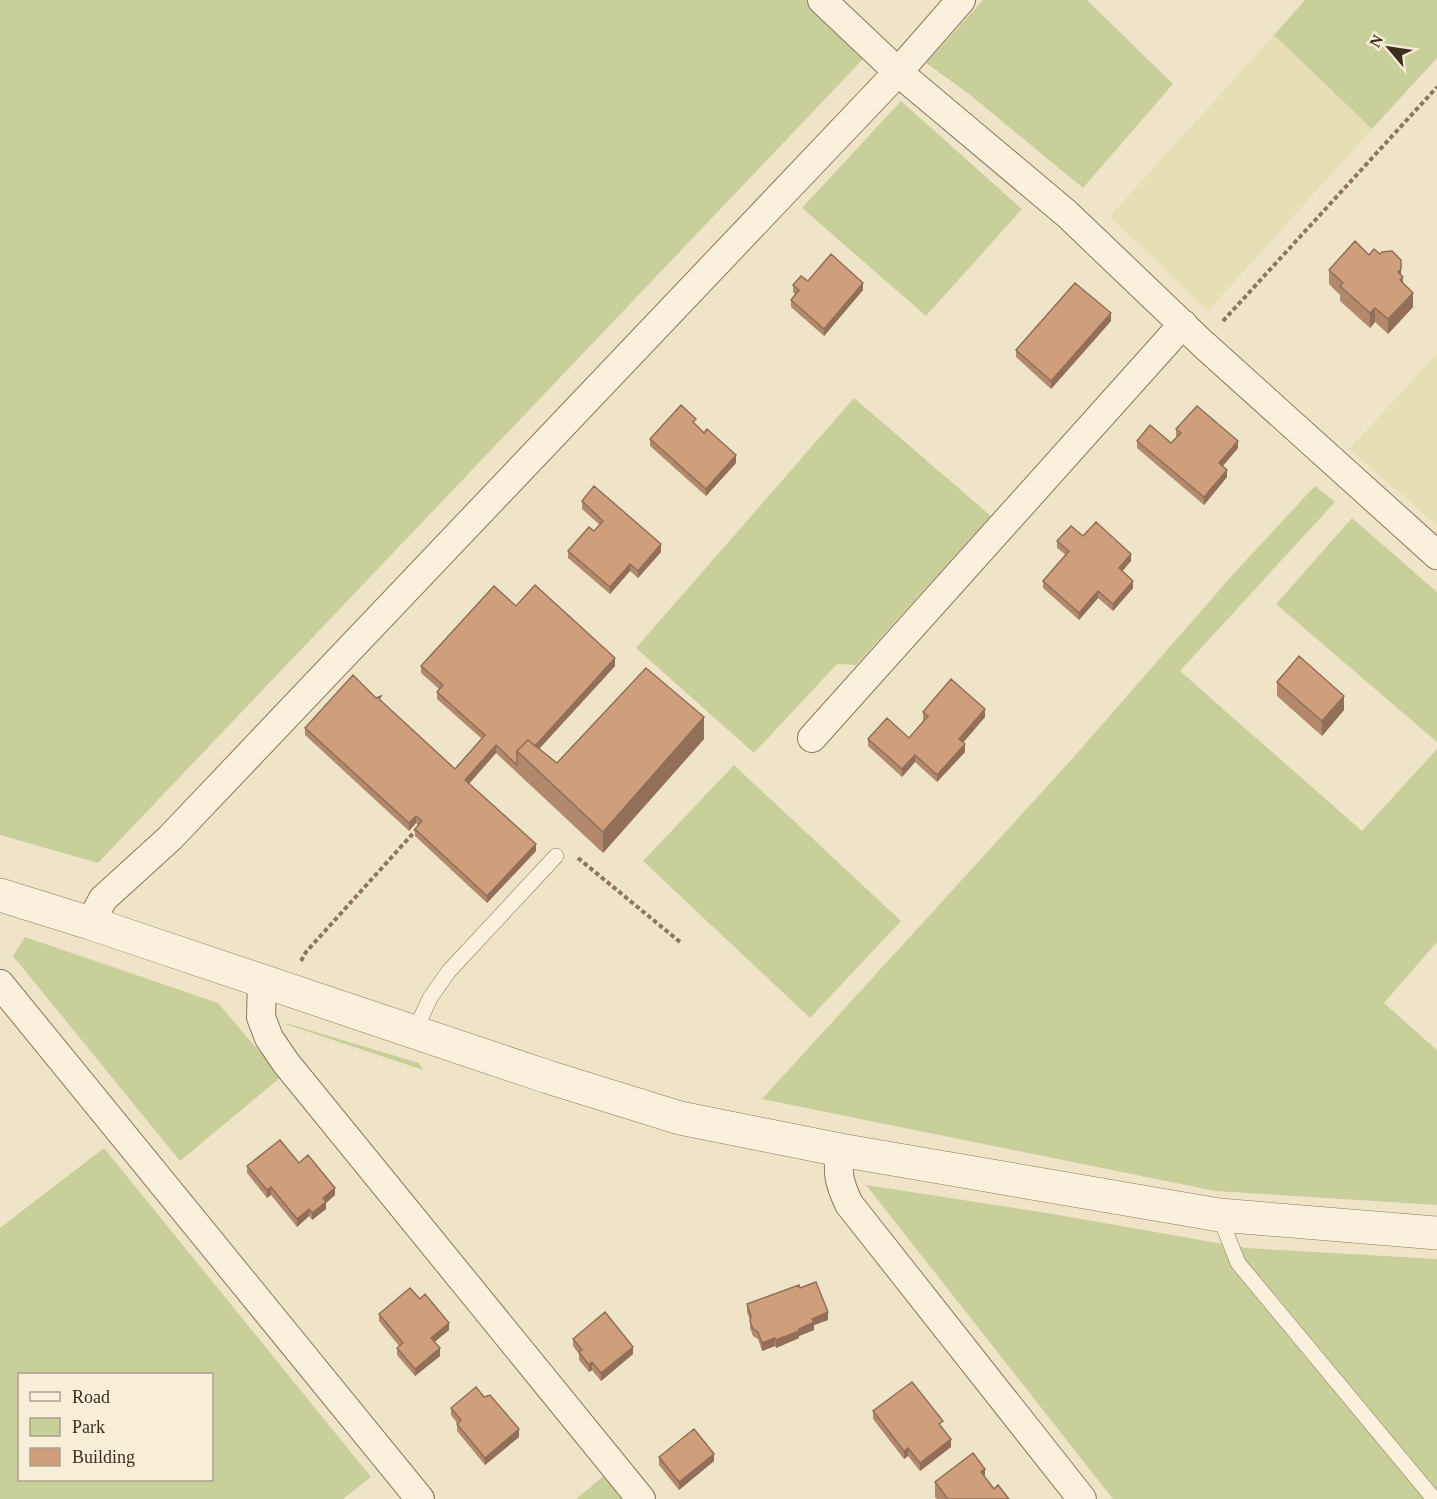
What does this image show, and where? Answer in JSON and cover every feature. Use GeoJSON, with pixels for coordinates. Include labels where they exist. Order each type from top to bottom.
{"type":"FeatureCollection","features":[{"type":"Feature","properties":{"kind":"street"},"geometry":{"type":"LineString","coordinates":[[822,0],[897,72],[1066,214],[1193,334],[1437,555]]}},
{"type":"Feature","properties":{"kind":"street"},"geometry":{"type":"LineString","coordinates":[[90,923],[103,899],[170,838],[897,72],[961,0]]}},
{"type":"Feature","properties":{"kind":"street"},"geometry":{"type":"LineString","coordinates":[[812,738],[1193,334]]}},
{"type":"Feature","properties":{"kind":"street"},"geometry":{"type":"LineString","coordinates":[[0,895],[548,1077],[680,1118],[840,1150],[1219,1215],[1437,1233]]}},
{"type":"Feature","properties":{"kind":"street"},"geometry":{"type":"LineString","coordinates":[[262,981],[261,1017],[269,1038],[286,1063],[642,1499]]}},
{"type":"Feature","properties":{"kind":"street"},"geometry":{"type":"LineString","coordinates":[[0,984],[420,1499]]}},
{"type":"Feature","properties":{"kind":"street"},"geometry":{"type":"LineString","coordinates":[[840,1150],[837,1172],[849,1204],[1082,1499]]}},
{"type":"Feature","properties":{"kind":"lane"},"geometry":{"type":"LineString","coordinates":[[414,1033],[436,986],[556,856]]}},
{"type":"Feature","properties":{"kind":"lane"},"geometry":{"type":"LineString","coordinates":[[1219,1215],[1238,1263],[1434,1499]]}},
{"type":"Feature","properties":{"kind":"path"},"geometry":{"type":"LineString","coordinates":[[1193,334],[1437,87]]}},
{"type":"Feature","properties":{"kind":"path"},"geometry":{"type":"LineString","coordinates":[[296,968],[306,952],[419,826]]}},
{"type":"Feature","properties":{"kind":"path"},"geometry":{"type":"LineString","coordinates":[[556,856],[565,847],[680,942]]}},
{"type":"Feature","properties":{"kind":"shaded area"},"geometry":{"type":"Polygon","coordinates":[[[1274,35],[1372,129],[1208,311],[1110,216],[1274,35]]]}},
{"type":"Feature","properties":{"kind":"shaded area"},"geometry":{"type":"Polygon","coordinates":[[[1437,354],[1437,525],[1349,449],[1437,354]]]}},
{"type":"Feature","properties":{"kind":"green space"},"geometry":{"type":"Polygon","coordinates":[[[0,0],[806,0],[865,57],[98,863],[0,835],[0,0]]]}},
{"type":"Feature","properties":{"kind":"green space"},"geometry":{"type":"Polygon","coordinates":[[[983,0],[1087,0],[1173,84],[1083,188],[969,94],[926,63],[983,0]]]}},
{"type":"Feature","properties":{"kind":"green space"},"geometry":{"type":"Polygon","coordinates":[[[1305,0],[1437,0],[1437,58],[1372,129],[1274,35],[1305,0]]]}},
{"type":"Feature","properties":{"kind":"green space"},"geometry":{"type":"Polygon","coordinates":[[[901,101],[1022,209],[926,316],[802,208],[901,101]]]}},
{"type":"Feature","properties":{"kind":"green space"},"geometry":{"type":"Polygon","coordinates":[[[854,398],[991,516],[856,665],[837,664],[754,753],[636,648],[854,398]]]}},
{"type":"Feature","properties":{"kind":"green space"},"geometry":{"type":"Polygon","coordinates":[[[1315,486],[1335,502],[1180,671],[1362,831],[1437,749],[1437,942],[1384,1003],[1437,1050],[1437,1205],[1215,1191],[762,1099],[1072,759],[1236,571],[1315,486]]]}},
{"type":"Feature","properties":{"kind":"green space"},"geometry":{"type":"Polygon","coordinates":[[[1352,518],[1437,592],[1437,742],[1276,604],[1352,518]]]}},
{"type":"Feature","properties":{"kind":"green space"},"geometry":{"type":"Polygon","coordinates":[[[734,765],[901,921],[810,1018],[643,861],[734,765]]]}},
{"type":"Feature","properties":{"kind":"green space"},"geometry":{"type":"Polygon","coordinates":[[[25,937],[218,1003],[281,1077],[180,1161],[13,956],[25,937]]]}},
{"type":"Feature","properties":{"kind":"green space"},"geometry":{"type":"Polygon","coordinates":[[[285,1024],[419,1063],[423,1070],[285,1024]]]}},
{"type":"Feature","properties":{"kind":"green space"},"geometry":{"type":"Polygon","coordinates":[[[104,1148],[371,1477],[343,1499],[0,1499],[0,1228],[104,1148]]]}},
{"type":"Feature","properties":{"kind":"green space"},"geometry":{"type":"Polygon","coordinates":[[[866,1185],[1053,1214],[1246,1248],[1437,1259],[1437,1499],[1113,1499],[866,1185]]]}},
{"type":"Feature","properties":{"kind":"green space"},"geometry":{"type":"Polygon","coordinates":[[[606,1474],[627,1499],[576,1499],[606,1474]]]}},
{"type":"Feature","properties":{"kind":"building"},"geometry":{"type":"Polygon","coordinates":[[[1355,241],[1369,255],[1374,249],[1380,254],[1392,251],[1401,260],[1401,269],[1398,272],[1403,277],[1400,280],[1413,293],[1388,319],[1375,308],[1370,313],[1340,286],[1343,283],[1329,270],[1355,241]]]}},
{"type":"Feature","properties":{"kind":"building"},"geometry":{"type":"Polygon","coordinates":[[[831,254],[863,283],[824,329],[791,300],[799,290],[793,285],[801,276],[808,281],[831,254]]]}},
{"type":"Feature","properties":{"kind":"building"},"geometry":{"type":"Polygon","coordinates":[[[1075,283],[1111,313],[1051,381],[1016,350],[1075,283]]]}},
{"type":"Feature","properties":{"kind":"building"},"geometry":{"type":"Polygon","coordinates":[[[681,405],[696,419],[693,422],[704,433],[707,429],[736,455],[706,489],[650,439],[681,405]]]}},
{"type":"Feature","properties":{"kind":"building"},"geometry":{"type":"Polygon","coordinates":[[[1197,406],[1238,441],[1219,463],[1227,470],[1204,497],[1137,441],[1150,425],[1171,443],[1181,433],[1176,429],[1197,406]]]}},
{"type":"Feature","properties":{"kind":"building"},"geometry":{"type":"Polygon","coordinates":[[[594,486],[661,544],[638,571],[630,564],[610,587],[568,551],[589,527],[594,531],[603,521],[582,501],[594,486]]]}},
{"type":"Feature","properties":{"kind":"building"},"geometry":{"type":"Polygon","coordinates":[[[1096,522],[1131,554],[1119,568],[1133,581],[1113,604],[1098,591],[1079,613],[1043,581],[1069,551],[1057,541],[1071,526],[1083,536],[1096,522]]]}},
{"type":"Feature","properties":{"kind":"building"},"geometry":{"type":"Polygon","coordinates":[[[535,585],[615,658],[535,746],[528,740],[517,751],[517,765],[496,745],[465,780],[536,844],[487,896],[415,829],[422,821],[416,816],[409,823],[305,728],[353,675],[376,698],[381,696],[379,699],[455,769],[485,735],[437,692],[443,685],[421,666],[494,586],[516,606],[535,585]]]}},
{"type":"Feature","properties":{"kind":"building"},"geometry":{"type":"Polygon","coordinates":[[[1299,656],[1344,696],[1322,721],[1277,682],[1299,656]]]}},
{"type":"Feature","properties":{"kind":"building"},"geometry":{"type":"Polygon","coordinates":[[[646,668],[704,717],[603,832],[517,751],[528,740],[557,763],[646,668]]]}},
{"type":"Feature","properties":{"kind":"building"},"geometry":{"type":"Polygon","coordinates":[[[951,679],[985,709],[959,739],[965,744],[937,775],[915,755],[902,769],[868,739],[887,718],[909,738],[928,716],[923,712],[951,679]]]}},
{"type":"Feature","properties":{"kind":"building"},"geometry":{"type":"Polygon","coordinates":[[[280,1140],[299,1163],[308,1155],[335,1188],[323,1198],[326,1202],[312,1213],[309,1209],[297,1219],[271,1187],[267,1190],[247,1166],[280,1140]]]}},
{"type":"Feature","properties":{"kind":"building"},"geometry":{"type":"Polygon","coordinates":[[[816,1282],[828,1312],[812,1319],[814,1322],[799,1331],[762,1343],[758,1332],[753,1329],[747,1304],[799,1285],[800,1288],[816,1282]]]}},
{"type":"Feature","properties":{"kind":"building"},"geometry":{"type":"Polygon","coordinates":[[[410,1288],[420,1299],[425,1294],[449,1323],[431,1338],[440,1348],[415,1369],[397,1348],[403,1343],[379,1314],[410,1288]]]}},
{"type":"Feature","properties":{"kind":"building"},"geometry":{"type":"Polygon","coordinates":[[[605,1312],[633,1347],[601,1373],[592,1362],[589,1365],[579,1352],[582,1350],[573,1339],[605,1312]]]}},
{"type":"Feature","properties":{"kind":"building"},"geometry":{"type":"Polygon","coordinates":[[[912,1382],[943,1421],[939,1424],[951,1439],[920,1463],[908,1448],[904,1451],[873,1411],[912,1382]]]}},
{"type":"Feature","properties":{"kind":"building"},"geometry":{"type":"Polygon","coordinates":[[[476,1387],[484,1397],[490,1395],[519,1429],[485,1458],[457,1424],[461,1420],[451,1408],[476,1387]]]}},
{"type":"Feature","properties":{"kind":"building"},"geometry":{"type":"Polygon","coordinates":[[[694,1429],[714,1454],[679,1482],[659,1457],[694,1429]]]}},
{"type":"Feature","properties":{"kind":"building"},"geometry":{"type":"Polygon","coordinates":[[[973,1453],[985,1469],[981,1472],[994,1489],[998,1485],[1009,1499],[948,1499],[935,1482],[973,1453]]]}}]}
